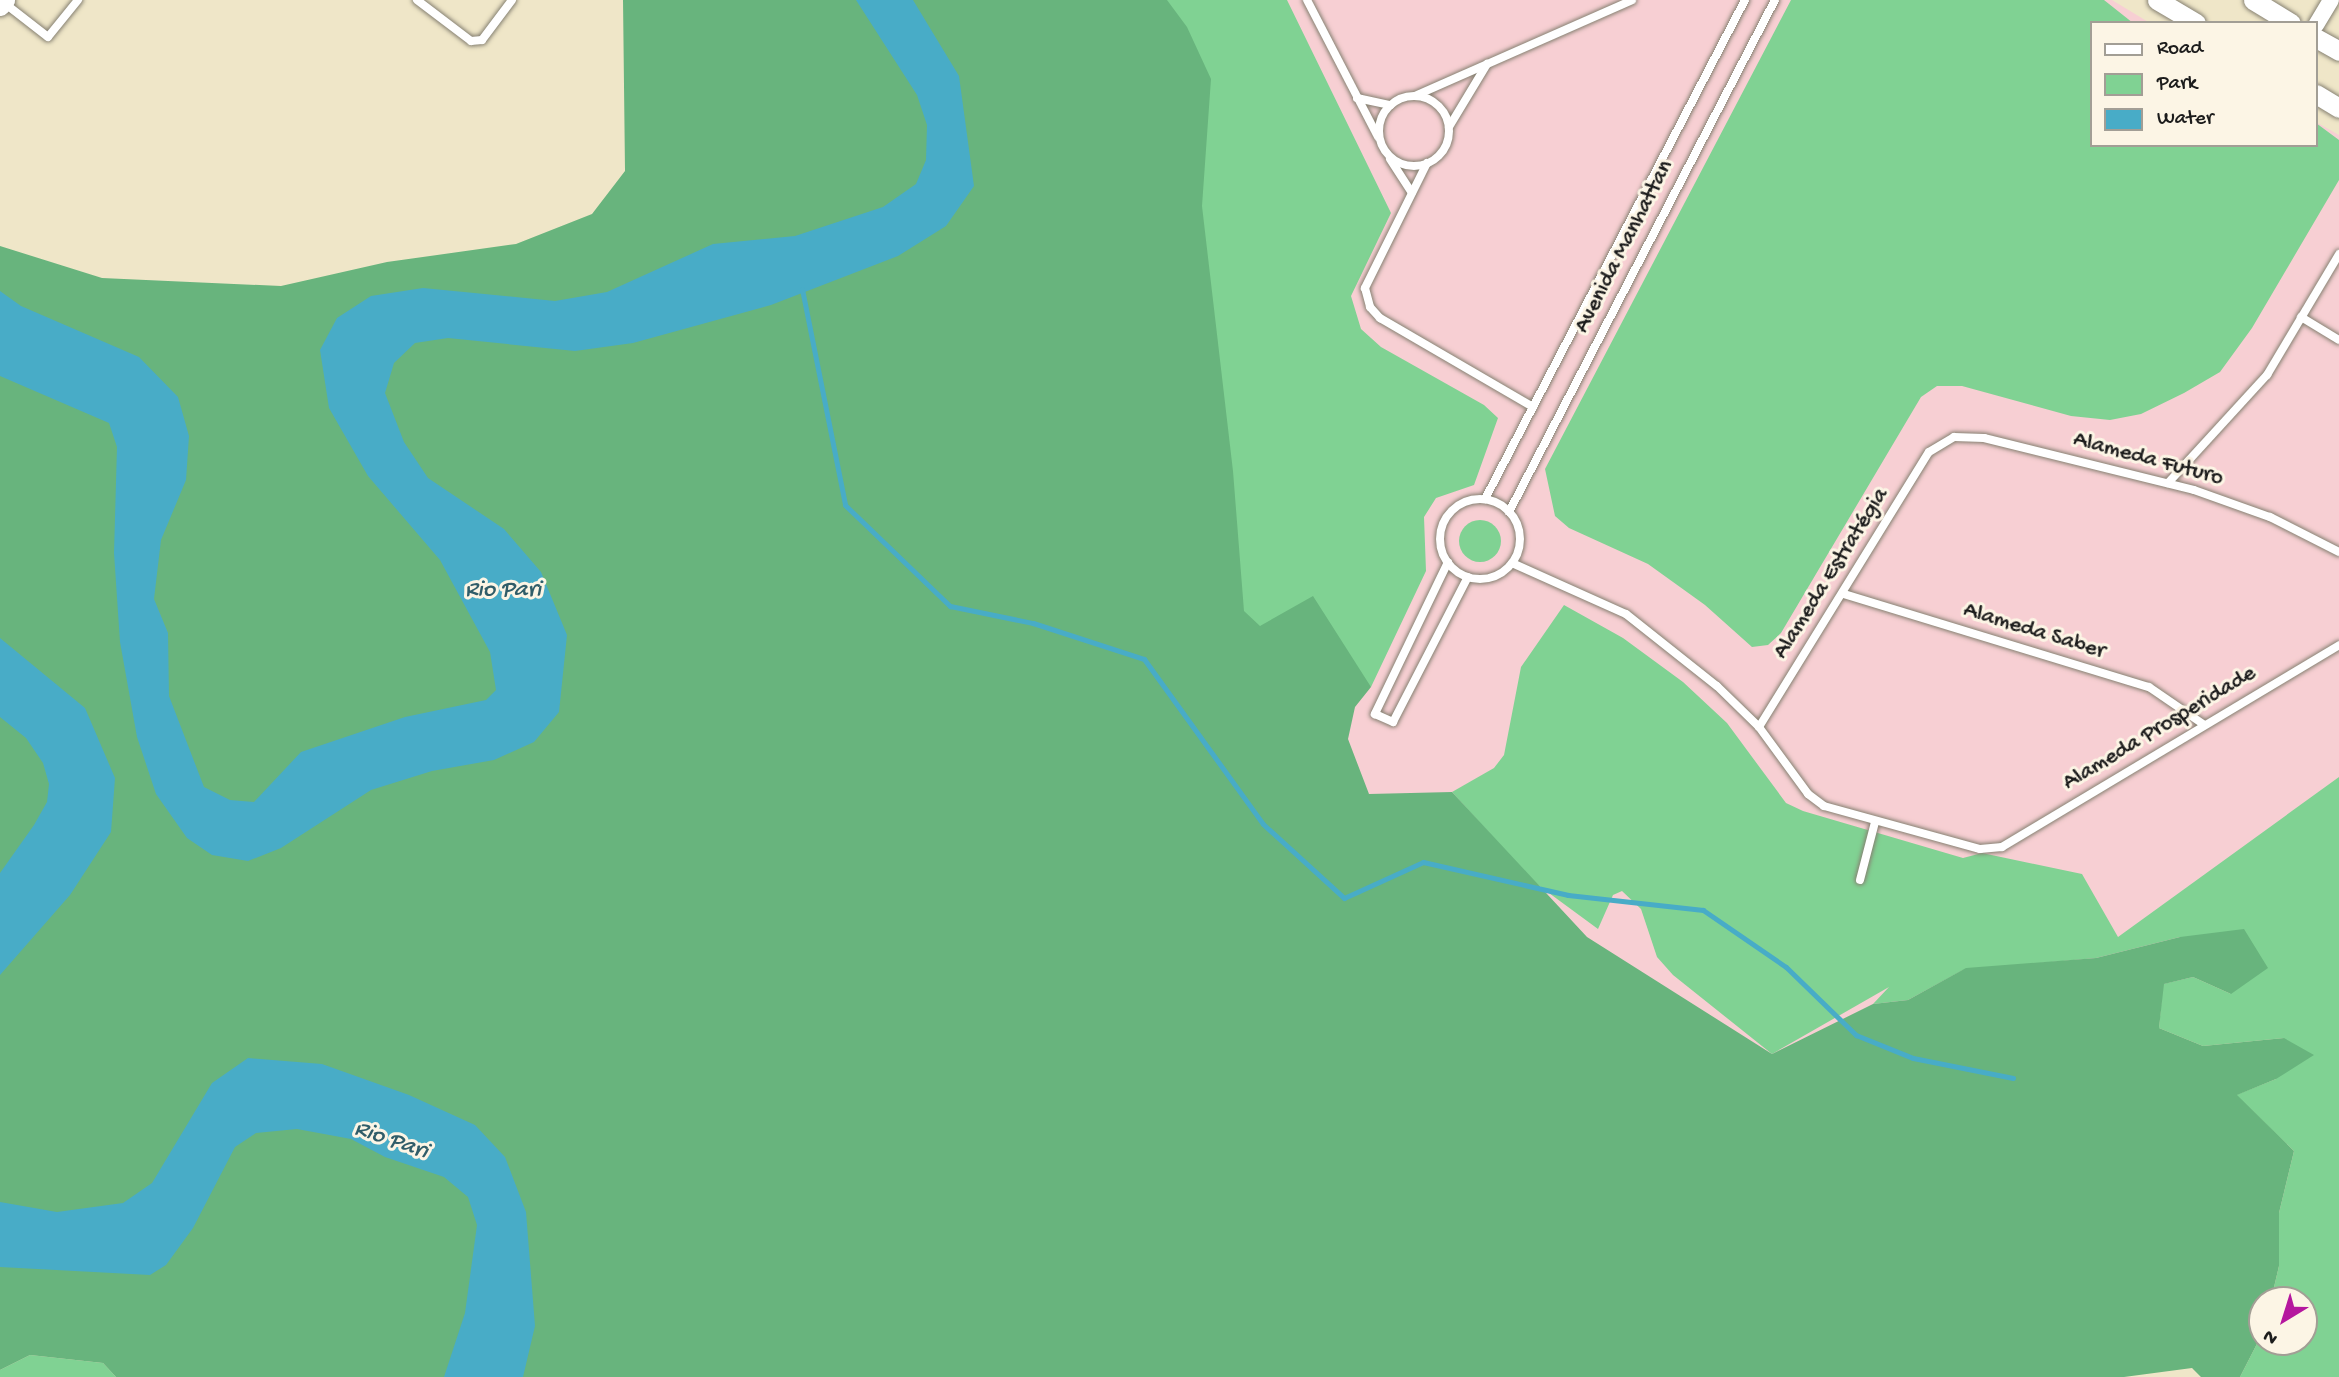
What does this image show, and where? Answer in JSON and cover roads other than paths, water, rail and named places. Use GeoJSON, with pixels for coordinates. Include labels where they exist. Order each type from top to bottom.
{"type":"FeatureCollection","features":[{"type":"Feature","properties":{"kind":"street"},"geometry":{"type":"LineString","coordinates":[[2157,0],[2193,21]]}},
{"type":"Feature","properties":{"kind":"street"},"geometry":{"type":"LineString","coordinates":[[2253,0],[2288,21]]}},
{"type":"Feature","properties":{"kind":"street"},"geometry":{"type":"LineString","coordinates":[[2318,22],[2331,0]]}},
{"type":"Feature","properties":{"kind":"street"},"geometry":{"type":"LineString","coordinates":[[2318,39],[2339,51]]}},
{"type":"Feature","properties":{"kind":"street"},"geometry":{"type":"LineString","coordinates":[[2318,95],[2339,108]]}},
{"type":"Feature","properties":{"kind":"lane"},"geometry":{"type":"LineString","coordinates":[[3,3],[48,37],[78,0]]}},
{"type":"Feature","properties":{"kind":"lane"},"geometry":{"type":"LineString","coordinates":[[417,0],[471,41],[482,40],[512,0]]}},
{"type":"Feature","properties":{"kind":"lane"},"geometry":{"type":"LineString","coordinates":[[1307,0],[1381,143],[1412,194]]}},
{"type":"Feature","properties":{"kind":"lane"},"geometry":{"type":"LineString","coordinates":[[1357,98],[1390,105],[1632,0]]}},
{"type":"Feature","properties":{"kind":"lane","name":"Avenida Manhattan"},"geometry":{"type":"LineString","coordinates":[[1485,499],[1745,0]]}},
{"type":"Feature","properties":{"kind":"lane","name":"Avenida Manhattan"},"geometry":{"type":"LineString","coordinates":[[1509,512],[1775,0]]}},
{"type":"Feature","properties":{"kind":"lane"},"geometry":{"type":"LineString","coordinates":[[1487,64],[1449,127],[1446,147],[1427,163],[1366,288],[1370,307],[1380,318],[1533,407]]}},
{"type":"Feature","properties":{"kind":"lane"},"geometry":{"type":"LineString","coordinates":[[1417,95],[1438,105],[1449,127]]}},
{"type":"Feature","properties":{"kind":"lane"},"geometry":{"type":"LineString","coordinates":[[1381,143],[1380,119],[1390,105]]}},
{"type":"Feature","properties":{"kind":"lane"},"geometry":{"type":"LineString","coordinates":[[1387,153],[1408,165],[1427,163]]}},
{"type":"Feature","properties":{"kind":"lane"},"geometry":{"type":"LineString","coordinates":[[2168,483],[2243,405],[2339,254]]}},
{"type":"Feature","properties":{"kind":"lane"},"geometry":{"type":"LineString","coordinates":[[2301,317],[2339,340]]}},
{"type":"Feature","properties":{"kind":"lane","name":"Alameda Futuro"},"geometry":{"type":"LineString","coordinates":[[1939,442],[1954,437],[1984,438],[2168,483],[2270,517],[2339,552]]}},
{"type":"Feature","properties":{"kind":"lane","name":"Alameda Estratégia"},"geometry":{"type":"LineString","coordinates":[[1759,727],[1844,594],[1929,452],[1939,442]]}},
{"type":"Feature","properties":{"kind":"lane"},"geometry":{"type":"LineString","coordinates":[[1485,499],[1509,512],[1520,537],[1513,563],[1492,577],[1468,577],[1448,562],[1440,538],[1448,515],[1458,506],[1485,499]]}},
{"type":"Feature","properties":{"kind":"lane"},"geometry":{"type":"LineString","coordinates":[[1448,562],[1376,714],[1393,722],[1468,577]]}},
{"type":"Feature","properties":{"kind":"lane"},"geometry":{"type":"LineString","coordinates":[[1513,563],[1626,614],[1717,687],[1759,727],[1808,794],[1824,806],[1875,822],[1860,880]]}},
{"type":"Feature","properties":{"kind":"lane","name":"Alameda Saber"},"geometry":{"type":"LineString","coordinates":[[1844,594],[2149,687],[2203,724]]}},
{"type":"Feature","properties":{"kind":"lane","name":"Alameda Prosperidade"},"geometry":{"type":"LineString","coordinates":[[1875,822],[1980,849],[2002,847],[2203,724],[2339,645]]}},
{"type":"Feature","properties":{"kind":"water","name":"Rio Pari"},"geometry":{"type":"Polygon","coordinates":[[[856,0],[913,0],[959,76],[974,186],[946,226],[898,256],[771,305],[633,343],[575,351],[448,338],[415,343],[394,363],[385,393],[404,442],[428,478],[504,529],[541,572],[567,635],[559,712],[534,742],[494,760],[432,771],[371,790],[281,848],[248,861],[212,855],[187,838],[156,794],[137,737],[120,642],[114,553],[117,447],[109,423],[0,376],[0,291],[21,306],[139,357],[178,397],[189,436],[186,480],[161,540],[154,599],[168,633],[169,696],[204,787],[230,800],[254,802],[301,752],[405,717],[486,700],[496,690],[490,652],[440,560],[368,476],[329,408],[320,350],[337,318],[371,296],[423,288],[555,301],[607,292],[713,244],[795,236],[883,207],[916,184],[926,160],[927,125],[917,95],[856,0]]]}},
{"type":"Feature","properties":{"kind":"water"},"geometry":{"type":"Polygon","coordinates":[[[0,638],[85,708],[115,778],[111,832],[70,895],[0,975],[0,873],[47,802],[49,784],[43,763],[26,738],[0,717],[0,638]]]}},
{"type":"Feature","properties":{"kind":"water","name":"Rio Pari"},"geometry":{"type":"Polygon","coordinates":[[[248,1058],[322,1064],[409,1095],[475,1125],[505,1157],[526,1212],[535,1326],[523,1377],[444,1377],[465,1313],[477,1225],[468,1197],[444,1177],[385,1157],[351,1139],[297,1129],[256,1133],[235,1147],[193,1228],[166,1265],[150,1275],[0,1267],[0,1202],[57,1212],[123,1203],[152,1183],[212,1083],[248,1058]]]}},
{"type":"Feature","properties":{"kind":"waterway"},"geometry":{"type":"LineString","coordinates":[[802,289],[845,505],[950,606],[1033,623],[1144,659],[1263,824],[1344,898],[1423,862],[1568,895],[1703,910],[1786,967],[1856,1035],[1913,1058],[2013,1078]]}}]}
